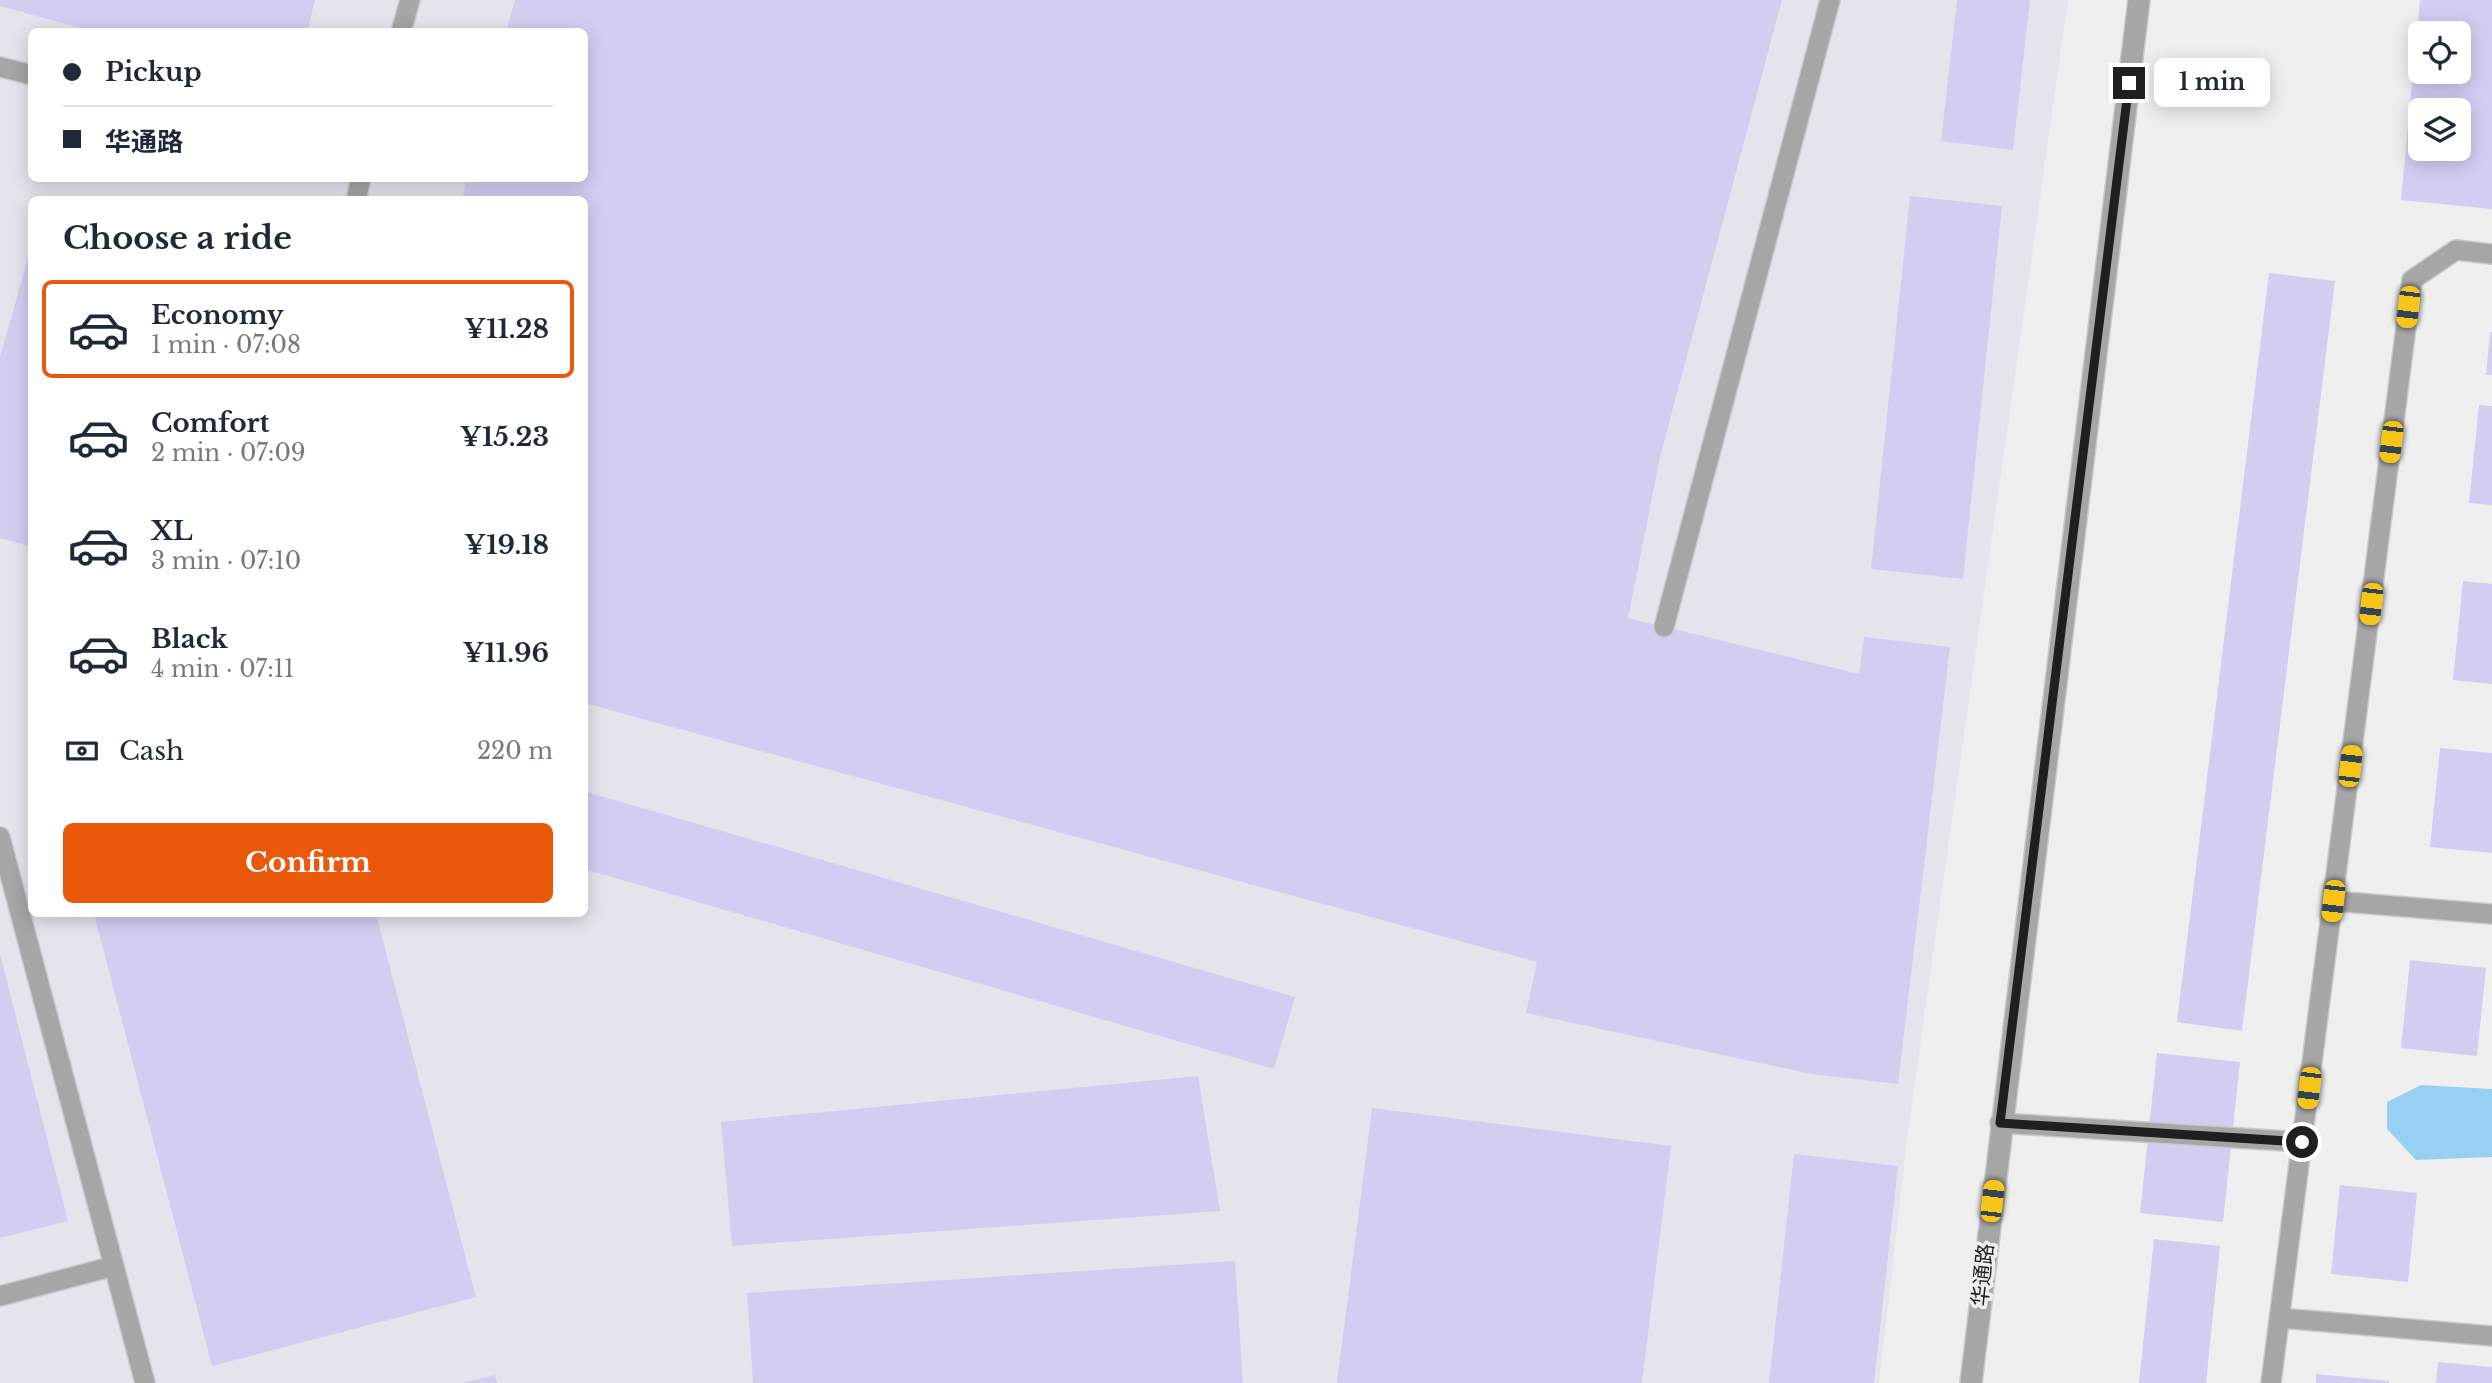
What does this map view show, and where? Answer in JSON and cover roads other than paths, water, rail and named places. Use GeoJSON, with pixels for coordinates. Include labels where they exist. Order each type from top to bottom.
{"type":"FeatureCollection","features":[{"type":"Feature","properties":{"kind":"street","name":"华通路"},"geometry":{"type":"LineString","coordinates":[[1971,1383],[2000,1123],[2139,0]]}},
{"type":"Feature","properties":{"kind":"lane"},"geometry":{"type":"LineString","coordinates":[[402,28],[410,0]]}},
{"type":"Feature","properties":{"kind":"lane"},"geometry":{"type":"LineString","coordinates":[[1664,628],[1830,0]]}},
{"type":"Feature","properties":{"kind":"lane"},"geometry":{"type":"LineString","coordinates":[[0,66],[28,74]]}},
{"type":"Feature","properties":{"kind":"lane"},"geometry":{"type":"LineString","coordinates":[[2271,1383],[2412,280],[2456,250],[2492,254]]}},
{"type":"Feature","properties":{"kind":"lane"},"geometry":{"type":"LineString","coordinates":[[0,837],[145,1383]]}},
{"type":"Feature","properties":{"kind":"lane"},"geometry":{"type":"LineString","coordinates":[[2333,901],[2492,914]]}},
{"type":"Feature","properties":{"kind":"lane"},"geometry":{"type":"LineString","coordinates":[[2000,1123],[2302,1142]]}},
{"type":"Feature","properties":{"kind":"lane"},"geometry":{"type":"LineString","coordinates":[[0,1296],[114,1266]]}},
{"type":"Feature","properties":{"kind":"lane"},"geometry":{"type":"LineString","coordinates":[[2280,1318],[2492,1336]]}},
{"type":"Feature","properties":{"kind":"water"},"geometry":{"type":"Polygon","coordinates":[[[2421,1085],[2492,1089],[2492,1157],[2416,1160],[2387,1129],[2387,1102],[2421,1085]]]}}]}
